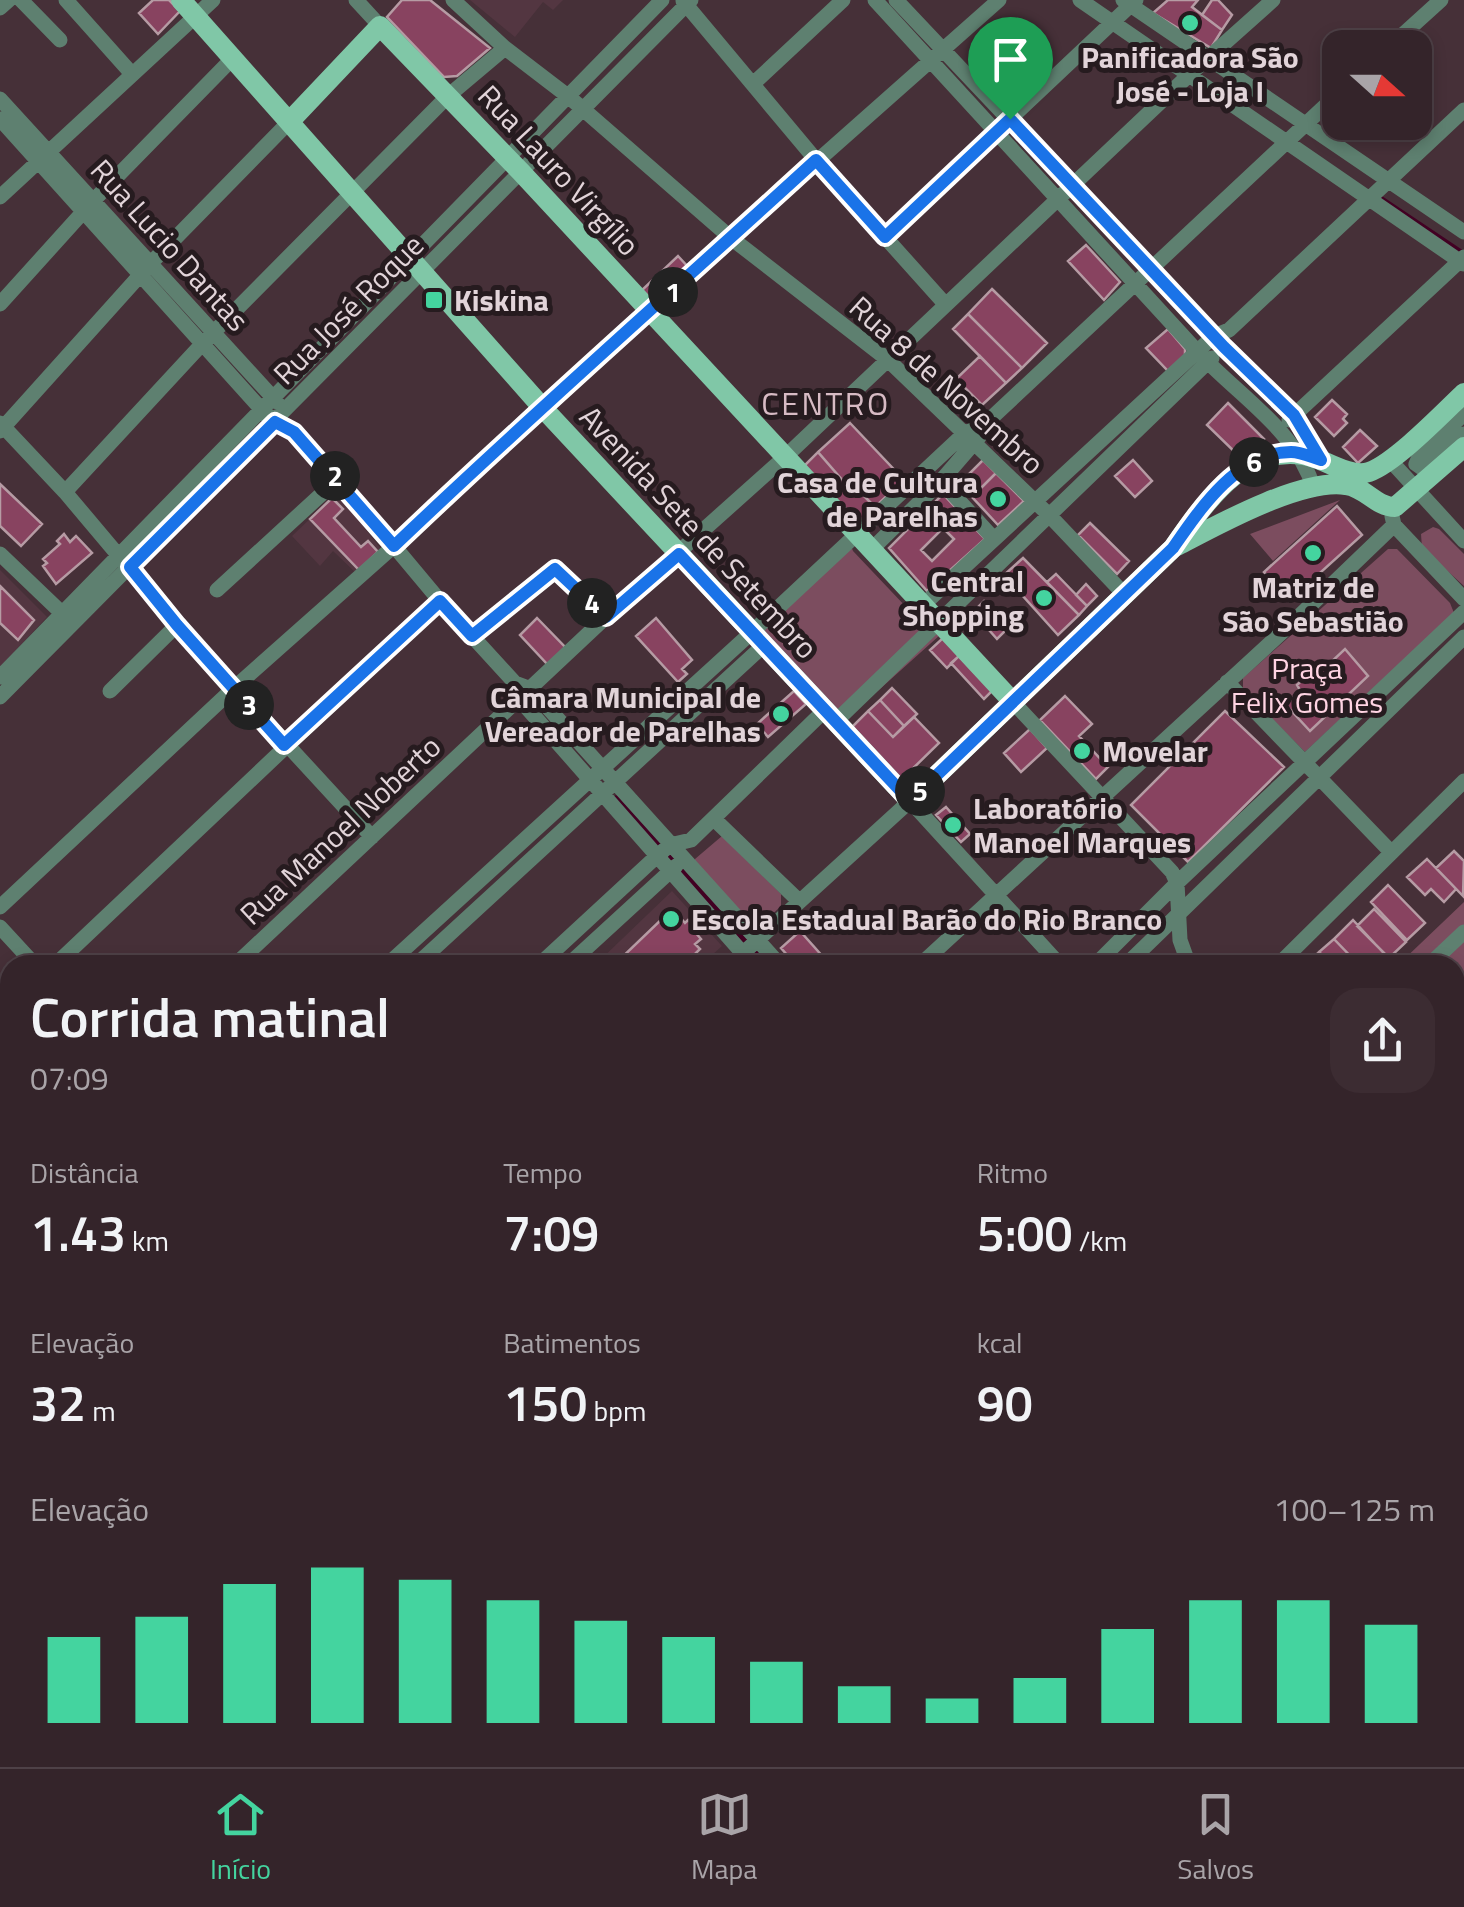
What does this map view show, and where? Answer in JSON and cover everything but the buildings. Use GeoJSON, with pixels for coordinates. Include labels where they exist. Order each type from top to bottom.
{"type":"FeatureCollection","features":[{"type":"Feature","properties":{"kind":"main road","name":"Avenida Sete de Setembro"},"geometry":{"type":"LineString","coordinates":[[188,8],[541,406],[910,801]]}},
{"type":"Feature","properties":{"kind":"main road","name":"Rua Lauro Virgílio"},"geometry":{"type":"LineString","coordinates":[[380,26],[515,165],[1013,702]]}},
{"type":"Feature","properties":{"kind":"main road"},"geometry":{"type":"LineString","coordinates":[[290,121],[380,26]]}},
{"type":"Feature","properties":{"kind":"main road"},"geometry":{"type":"LineString","coordinates":[[1173,548],[1256,506],[1322,487],[1369,482],[1389,459],[1464,393]]}},
{"type":"Feature","properties":{"kind":"main road"},"geometry":{"type":"LineString","coordinates":[[910,801],[1173,548],[1201,508],[1239,472],[1266,457],[1298,452],[1369,482],[1392,516],[1464,447]]}},
{"type":"Feature","properties":{"kind":"street"},"geometry":{"type":"LineString","coordinates":[[0,8],[8,0]]}},
{"type":"Feature","properties":{"kind":"street"},"geometry":{"type":"LineString","coordinates":[[20,0],[60,40]]}},
{"type":"Feature","properties":{"kind":"street"},"geometry":{"type":"LineString","coordinates":[[66,0],[132,74]]}},
{"type":"Feature","properties":{"kind":"street"},"geometry":{"type":"LineString","coordinates":[[0,196],[132,74],[188,8],[213,0]]}},
{"type":"Feature","properties":{"kind":"street"},"geometry":{"type":"LineString","coordinates":[[356,0],[380,26]]}},
{"type":"Feature","properties":{"kind":"street","name":"Rua 8 de Novembro"},"geometry":{"type":"LineString","coordinates":[[453,0],[731,238],[887,359],[1126,595]]}},
{"type":"Feature","properties":{"kind":"street","name":"Rua José Roque"},"geometry":{"type":"LineString","coordinates":[[125,561],[340,356],[417,265],[515,165],[569,97],[662,0]]}},
{"type":"Feature","properties":{"kind":"street"},"geometry":{"type":"LineString","coordinates":[[754,83],[842,0]]}},
{"type":"Feature","properties":{"kind":"street"},"geometry":{"type":"LineString","coordinates":[[875,0],[1203,357],[1279,430],[1322,487]]}},
{"type":"Feature","properties":{"kind":"street"},"geometry":{"type":"LineString","coordinates":[[896,0],[1294,415],[1321,460],[1322,487]]}},
{"type":"Feature","properties":{"kind":"street"},"geometry":{"type":"LineString","coordinates":[[0,906],[234,688],[394,546],[541,406],[999,0]]}},
{"type":"Feature","properties":{"kind":"street"},"geometry":{"type":"LineString","coordinates":[[1080,0],[1462,260],[1279,430]]}},
{"type":"Feature","properties":{"kind":"street","name":"Rua Manoel Noberto"},"geometry":{"type":"LineString","coordinates":[[246,955],[522,691],[785,457],[1273,0]]}},
{"type":"Feature","properties":{"kind":"street"},"geometry":{"type":"LineString","coordinates":[[1408,30],[1440,0]]}},
{"type":"Feature","properties":{"kind":"street"},"geometry":{"type":"LineString","coordinates":[[687,2],[816,160],[945,304]]}},
{"type":"Feature","properties":{"kind":"street","name":"Rua José Roque"},"geometry":{"type":"LineString","coordinates":[[515,165],[583,109],[687,2]]}},
{"type":"Feature","properties":{"kind":"street"},"geometry":{"type":"LineString","coordinates":[[885,237],[1130,2],[1386,182],[1464,232]]}},
{"type":"Feature","properties":{"kind":"street"},"geometry":{"type":"LineString","coordinates":[[64,492],[208,337],[448,96],[505,48]]}},
{"type":"Feature","properties":{"kind":"street"},"geometry":{"type":"LineString","coordinates":[[0,304],[88,207],[234,58]]}},
{"type":"Feature","properties":{"kind":"street","name":"Rua Lucio Dantas"},"geometry":{"type":"LineString","coordinates":[[0,98],[42,156],[338,479],[440,601],[522,691],[607,775],[664,851]]}},
{"type":"Feature","properties":{"kind":"street"},"geometry":{"type":"LineString","coordinates":[[427,955],[607,775],[757,639],[856,534],[970,438],[1322,108]]}},
{"type":"Feature","properties":{"kind":"street"},"geometry":{"type":"LineString","coordinates":[[550,955],[664,851],[690,840],[714,819],[1049,515],[1222,338],[1464,110]]}},
{"type":"Feature","properties":{"kind":"street","name":"Rua Lucio Dantas"},"geometry":{"type":"LineString","coordinates":[[0,119],[42,156]]}},
{"type":"Feature","properties":{"kind":"street"},"geometry":{"type":"LineString","coordinates":[[290,121],[1,427],[64,492],[177,625],[372,838]]}},
{"type":"Feature","properties":{"kind":"street","name":"Rua José Roque"},"geometry":{"type":"LineString","coordinates":[[0,697],[327,342],[417,265]]}},
{"type":"Feature","properties":{"kind":"street"},"geometry":{"type":"LineString","coordinates":[[327,342],[340,356]]}},
{"type":"Feature","properties":{"kind":"street"},"geometry":{"type":"LineString","coordinates":[[932,618],[994,539],[1203,357]]}},
{"type":"Feature","properties":{"kind":"street"},"geometry":{"type":"LineString","coordinates":[[1464,414],[1419,456],[1416,464],[1430,468],[1464,434]]}},
{"type":"Feature","properties":{"kind":"street"},"geometry":{"type":"LineString","coordinates":[[872,550],[941,481],[970,438]]}},
{"type":"Feature","properties":{"kind":"street"},"geometry":{"type":"LineString","coordinates":[[1389,459],[1464,541]]}},
{"type":"Feature","properties":{"kind":"street"},"geometry":{"type":"LineString","coordinates":[[217,590],[338,479]]}},
{"type":"Feature","properties":{"kind":"street"},"geometry":{"type":"LineString","coordinates":[[941,481],[994,539]]}},
{"type":"Feature","properties":{"kind":"street"},"geometry":{"type":"LineString","coordinates":[[932,618],[1034,530],[1039,519],[1034,501]]}},
{"type":"Feature","properties":{"kind":"street"},"geometry":{"type":"LineString","coordinates":[[931,955],[1227,682],[1392,516],[1464,600]]}},
{"type":"Feature","properties":{"kind":"street"},"geometry":{"type":"LineString","coordinates":[[0,554],[68,619]]}},
{"type":"Feature","properties":{"kind":"street"},"geometry":{"type":"LineString","coordinates":[[472,636],[555,569],[606,617]]}},
{"type":"Feature","properties":{"kind":"street"},"geometry":{"type":"LineString","coordinates":[[65,955],[440,601]]}},
{"type":"Feature","properties":{"kind":"street"},"geometry":{"type":"LineString","coordinates":[[1105,955],[1464,612]]}},
{"type":"Feature","properties":{"kind":"street","name":"Rua José Roque"},"geometry":{"type":"LineString","coordinates":[[0,676],[68,619]]}},
{"type":"Feature","properties":{"kind":"street"},"geometry":{"type":"LineString","coordinates":[[110,691],[177,625]]}},
{"type":"Feature","properties":{"kind":"street"},"geometry":{"type":"LineString","coordinates":[[1136,955],[1464,637]]}},
{"type":"Feature","properties":{"kind":"street"},"geometry":{"type":"LineString","coordinates":[[1227,682],[1391,852]]}},
{"type":"Feature","properties":{"kind":"street","name":"Rua Lucio Dantas"},"geometry":{"type":"LineString","coordinates":[[522,691],[595,788],[771,955]]}},
{"type":"Feature","properties":{"kind":"street"},"geometry":{"type":"LineString","coordinates":[[1013,702],[1162,859],[1177,883],[1180,940],[1185,955]]}},
{"type":"Feature","properties":{"kind":"street"},"geometry":{"type":"LineString","coordinates":[[1288,955],[1464,781]]}},
{"type":"Feature","properties":{"kind":"street"},"geometry":{"type":"LineString","coordinates":[[398,955],[456,901],[595,788]]}},
{"type":"Feature","properties":{"kind":"street"},"geometry":{"type":"LineString","coordinates":[[747,955],[799,901],[910,801],[1051,955]]}},
{"type":"Feature","properties":{"kind":"street"},"geometry":{"type":"LineString","coordinates":[[714,819],[799,901]]}},
{"type":"Feature","properties":{"kind":"street"},"geometry":{"type":"LineString","coordinates":[[579,955],[677,865],[690,840]]}},
{"type":"Feature","properties":{"kind":"street","name":"Rua Lucio Dantas"},"geometry":{"type":"LineString","coordinates":[[677,865],[738,955]]}},
{"type":"Feature","properties":{"kind":"street"},"geometry":{"type":"LineString","coordinates":[[456,901],[468,916]]}},
{"type":"Feature","properties":{"kind":"street"},"geometry":{"type":"LineString","coordinates":[[0,927],[26,955]]}},
{"type":"Feature","properties":{"kind":"street"},"geometry":{"type":"LineString","coordinates":[[1440,955],[1464,932]]}},
{"type":"Feature","properties":{"kind":"shaded area"},"geometry":{"type":"Polygon","coordinates":[[[470,0],[563,0],[553,10],[543,2],[515,37],[470,0]]]}},
{"type":"Feature","properties":{"kind":"shaded area"},"geometry":{"type":"Polygon","coordinates":[[[337,493],[381,549],[356,573],[333,551],[320,566],[292,536],[337,493]]]}},
{"type":"Feature","properties":{"kind":"shaded area"},"geometry":{"type":"Polygon","coordinates":[[[0,570],[47,617],[0,667],[0,570]]]}},
{"type":"Feature","properties":{"kind":"shaded area","name":"Escola Estadual Barão do Rio Branco"},"geometry":{"type":"Polygon","coordinates":[[[672,891],[722,946],[712,955],[605,955],[672,891]]]}},
{"type":"Feature","properties":{"kind":"green space"},"geometry":{"type":"Polygon","coordinates":[[[1340,500],[1273,561],[1250,534],[1340,500]]]}},
{"type":"Feature","properties":{"kind":"green space"},"geometry":{"type":"Polygon","coordinates":[[[1433,527],[1464,554],[1464,586],[1422,548],[1421,534],[1433,527]]]}},
{"type":"Feature","properties":{"kind":"green space"},"geometry":{"type":"Polygon","coordinates":[[[848,537],[853,551],[926,628],[940,635],[841,724],[750,629],[848,537]]]}},
{"type":"Feature","properties":{"kind":"green space","name":"Praça Felix Gomes"},"geometry":{"type":"Polygon","coordinates":[[[1388,549],[1397,549],[1450,603],[1454,613],[1305,752],[1243,689],[1243,678],[1388,549]]]}},
{"type":"Feature","properties":{"kind":"green space"},"geometry":{"type":"Polygon","coordinates":[[[722,836],[781,894],[781,906],[762,924],[752,925],[694,864],[722,836]]]}},
{"type":"Feature","properties":{"kind":"green space"},"geometry":{"type":"Polygon","coordinates":[[[1464,902],[1464,955],[1408,955],[1464,902]]]}},
{"type":"Feature","properties":{"kind":"waterway"},"geometry":{"type":"LineString","coordinates":[[1379,197],[1464,254]]}},
{"type":"Feature","properties":{"kind":"waterway"},"geometry":{"type":"LineString","coordinates":[[616,798],[758,955]]}},
{"type":"Feature","properties":{"kind":"place","name":"Panificadora São José - Loja I"},"geometry":{"type":"Point","coordinates":[1190,23]}},
{"type":"Feature","properties":{"kind":"place","name":"Kiskina"},"geometry":{"type":"Point","coordinates":[434,300]}},
{"type":"Feature","properties":{"kind":"place","name":"Casa de Cultura de Parelhas"},"geometry":{"type":"Point","coordinates":[998,499]}},
{"type":"Feature","properties":{"kind":"place","name":"Matriz de São Sebastião"},"geometry":{"type":"Point","coordinates":[1313,553]}},
{"type":"Feature","properties":{"kind":"place","name":"Central Shopping"},"geometry":{"type":"Point","coordinates":[1044,598]}},
{"type":"Feature","properties":{"kind":"place","name":"Câmara Municipal de Vereador de Parelhas"},"geometry":{"type":"Point","coordinates":[781,714]}},
{"type":"Feature","properties":{"kind":"place","name":"Movelar"},"geometry":{"type":"Point","coordinates":[1082,751]}},
{"type":"Feature","properties":{"kind":"place","name":"Laboratório Manoel Marques"},"geometry":{"type":"Point","coordinates":[953,825]}},
{"type":"Feature","properties":{"kind":"place","name":"Escola Estadual Barão do Rio Branco"},"geometry":{"type":"Point","coordinates":[671,919]}},
{"type":"Feature","properties":{"kind":"district","name":"CENTRO"},"geometry":{"type":"Point","coordinates":[826,403]}},
{"type":"Feature","properties":{"kind":"route"},"geometry":{"type":"LineString","coordinates":[[1010,119],[1224,347],[1294,415],[1321,460],[1284,452],[1254,462],[1239,472],[1201,508],[1173,548],[910,801],[679,554],[606,617],[555,569],[472,636],[440,601],[284,745],[130,567],[275,422],[294,432],[394,546],[541,406],[651,312],[816,160],[885,237],[1010,119]]}}]}
